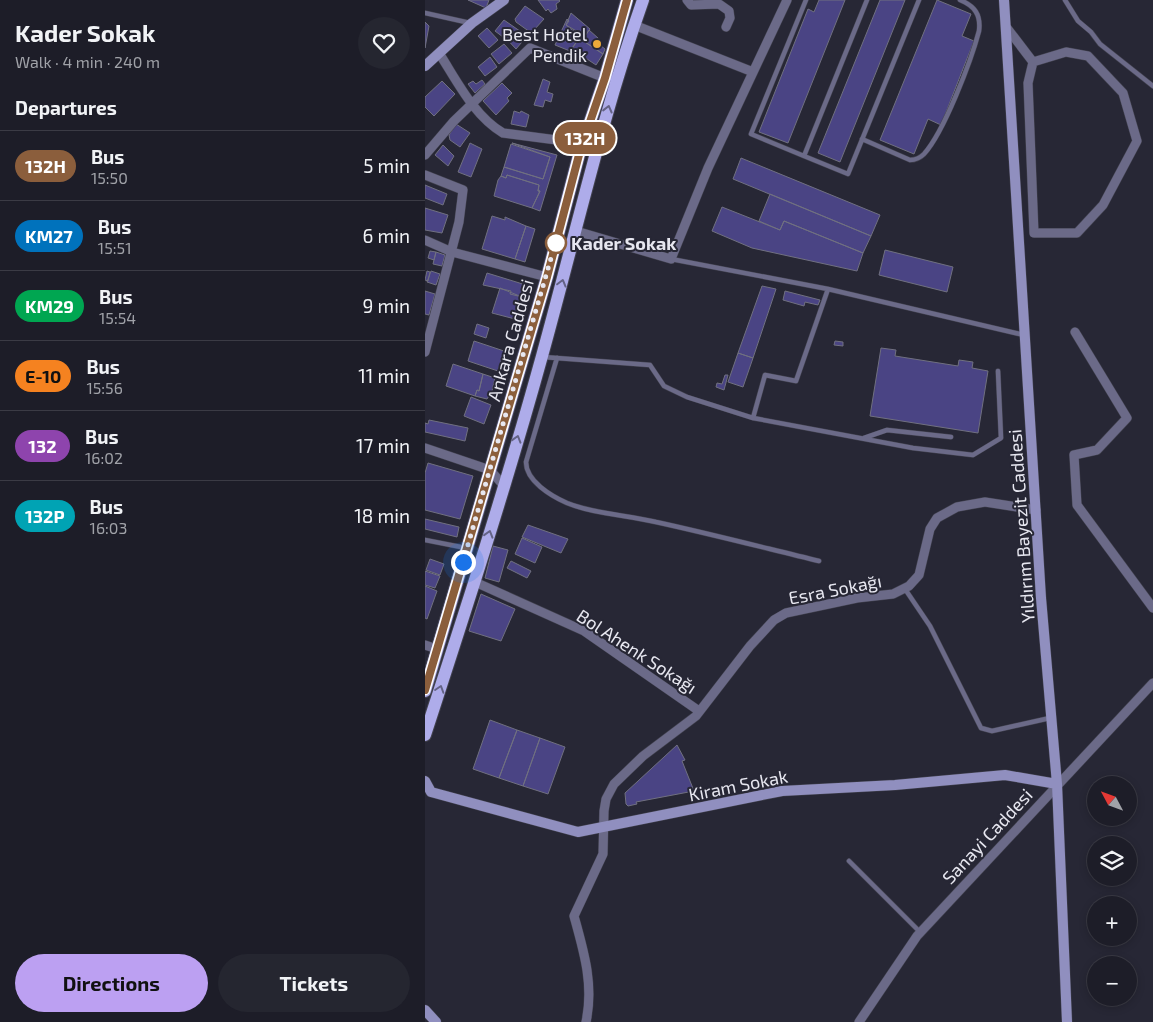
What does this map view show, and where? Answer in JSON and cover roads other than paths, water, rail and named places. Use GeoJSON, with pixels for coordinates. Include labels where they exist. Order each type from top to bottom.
{"type":"FeatureCollection","features":[{"type":"Feature","properties":{"kind":"main road","name":"Ankara Caddesi"},"geometry":{"type":"LineString","coordinates":[[425,690],[431,647],[467,548],[547,277],[580,151],[605,78],[627,0]]}},
{"type":"Feature","properties":{"kind":"main road","name":"Ankara Caddesi"},"geometry":{"type":"LineString","coordinates":[[425,735],[475,582],[542,357],[615,83],[643,0]]}},
{"type":"Feature","properties":{"kind":"street"},"geometry":{"type":"LineString","coordinates":[[425,66],[472,23],[504,0]]}},
{"type":"Feature","properties":{"kind":"street"},"geometry":{"type":"LineString","coordinates":[[687,0],[691,5],[719,4],[729,10],[730,18],[726,27]]}},
{"type":"Feature","properties":{"kind":"street"},"geometry":{"type":"LineString","coordinates":[[576,231],[671,259],[708,168],[787,0]]}},
{"type":"Feature","properties":{"kind":"street","name":"Yıldırım Bayezit Caddesi"},"geometry":{"type":"LineString","coordinates":[[1003,1],[1007,28],[1036,510],[1057,784],[1067,1022]]}},
{"type":"Feature","properties":{"kind":"street"},"geometry":{"type":"LineString","coordinates":[[634,25],[753,72]]}},
{"type":"Feature","properties":{"kind":"street"},"geometry":{"type":"LineString","coordinates":[[1007,28],[1033,62]]}},
{"type":"Feature","properties":{"kind":"street"},"geometry":{"type":"LineString","coordinates":[[425,155],[454,121],[530,48],[605,78]]}},
{"type":"Feature","properties":{"kind":"street"},"geometry":{"type":"LineString","coordinates":[[1066,52],[1089,56],[1123,93],[1137,141],[1103,205],[1077,233],[1034,233],[1028,83],[1033,62],[1066,52]]}},
{"type":"Feature","properties":{"kind":"street"},"geometry":{"type":"LineString","coordinates":[[439,53],[485,120],[503,133],[572,142]]}},
{"type":"Feature","properties":{"kind":"street"},"geometry":{"type":"LineString","coordinates":[[425,175],[463,190],[453,252],[429,324],[425,352]]}},
{"type":"Feature","properties":{"kind":"street"},"geometry":{"type":"LineString","coordinates":[[425,240],[453,252],[547,277]]}},
{"type":"Feature","properties":{"kind":"street"},"geometry":{"type":"LineString","coordinates":[[1075,332],[1127,418],[1097,450],[1074,454],[1077,505],[1153,608]]}},
{"type":"Feature","properties":{"kind":"street"},"geometry":{"type":"LineString","coordinates":[[425,448],[490,470],[503,486]]}},
{"type":"Feature","properties":{"kind":"street","name":"Esra Sokağı"},"geometry":{"type":"LineString","coordinates":[[585,1022],[590,1004],[589,972],[574,916],[603,854],[606,799],[614,784],[643,756],[676,732],[699,711],[750,646],[775,620],[786,613],[857,598],[893,594],[905,589],[919,575],[930,529],[937,518],[957,507],[985,502],[1036,510]]}},
{"type":"Feature","properties":{"kind":"street","name":"Bol Ahenk Sokağı"},"geometry":{"type":"LineString","coordinates":[[475,582],[584,631],[699,711]]}},
{"type":"Feature","properties":{"kind":"street","name":"Sanayi Caddesi"},"geometry":{"type":"LineString","coordinates":[[859,1022],[920,932],[1153,683]]}},
{"type":"Feature","properties":{"kind":"street","name":"Kiram Sokak"},"geometry":{"type":"LineString","coordinates":[[428,793],[578,832],[782,791],[895,785],[1005,775],[1057,784]]}},
{"type":"Feature","properties":{"kind":"street"},"geometry":{"type":"LineString","coordinates":[[425,781],[428,793]]}},
{"type":"Feature","properties":{"kind":"street"},"geometry":{"type":"LineString","coordinates":[[425,1010],[436,1022]]}},
{"type":"Feature","properties":{"kind":"lane"},"geometry":{"type":"LineString","coordinates":[[807,0],[751,134],[848,174],[919,0]]}},
{"type":"Feature","properties":{"kind":"lane"},"geometry":{"type":"LineString","coordinates":[[803,156],[867,0]]}},
{"type":"Feature","properties":{"kind":"lane"},"geometry":{"type":"LineString","coordinates":[[862,139],[910,160],[918,158],[925,152],[943,124],[979,31],[979,20],[975,9],[960,0]]}},
{"type":"Feature","properties":{"kind":"lane"},"geometry":{"type":"LineString","coordinates":[[1065,0],[1078,22],[1091,32],[1101,44],[1153,86]]}},
{"type":"Feature","properties":{"kind":"lane"},"geometry":{"type":"LineString","coordinates":[[425,13],[472,23]]}},
{"type":"Feature","properties":{"kind":"lane"},"geometry":{"type":"LineString","coordinates":[[671,259],[828,289],[1026,336]]}},
{"type":"Feature","properties":{"kind":"lane"},"geometry":{"type":"LineString","coordinates":[[753,418],[765,375],[796,381],[828,289]]}},
{"type":"Feature","properties":{"kind":"lane"},"geometry":{"type":"LineString","coordinates":[[542,357],[650,366],[664,386],[687,397],[753,418],[973,455],[1001,438],[997,371]]}},
{"type":"Feature","properties":{"kind":"lane"},"geometry":{"type":"LineString","coordinates":[[557,358],[526,462],[527,472],[534,480],[560,499],[575,505],[663,523],[819,561]]}},
{"type":"Feature","properties":{"kind":"lane"},"geometry":{"type":"LineString","coordinates":[[863,438],[887,430],[951,437]]}},
{"type":"Feature","properties":{"kind":"lane"},"geometry":{"type":"LineString","coordinates":[[425,540],[467,548]]}},
{"type":"Feature","properties":{"kind":"lane"},"geometry":{"type":"LineString","coordinates":[[905,589],[933,631],[981,728],[992,731],[1051,718]]}},
{"type":"Feature","properties":{"kind":"lane"},"geometry":{"type":"LineString","coordinates":[[849,861],[920,932]]}},
{"type":"Feature","properties":{"kind":"place","name":"Best Hotel Pendik"},"geometry":{"type":"Point","coordinates":[597,44]}},
{"type":"Feature","properties":{"kind":"place","name":"Kader Sokak"},"geometry":{"type":"Point","coordinates":[556,243]}}]}
